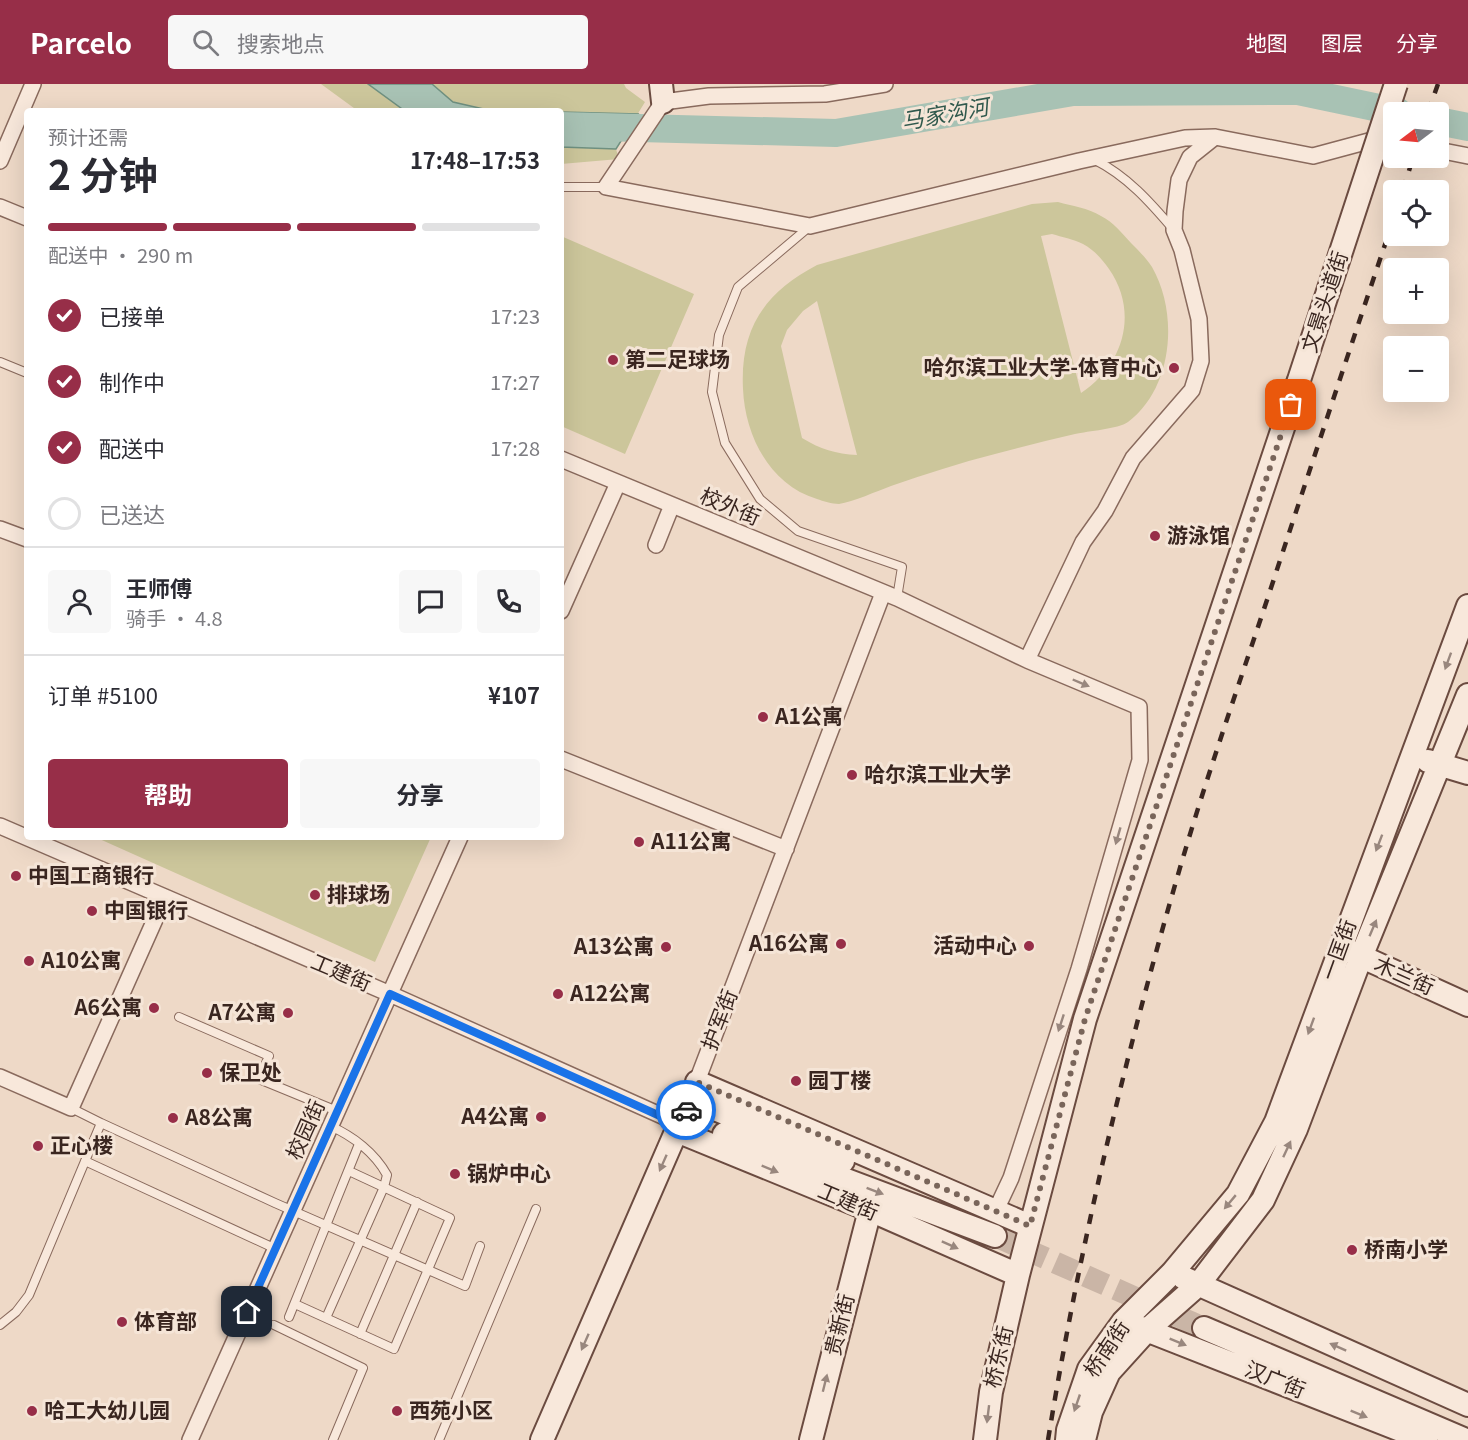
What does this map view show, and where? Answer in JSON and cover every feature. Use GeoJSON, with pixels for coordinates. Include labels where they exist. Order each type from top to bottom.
{"type":"FeatureCollection","features":[{"type":"Feature","properties":{"kind":"main road","name":"文景头道街"},"geometry":{"type":"LineString","coordinates":[[1018,1275],[1085,1019],[1396,84]]}},
{"type":"Feature","properties":{"kind":"main road","name":"一匡街"},"geometry":{"type":"LineString","coordinates":[[1172,1273],[1238,1194],[1276,1122],[1468,606]]}},
{"type":"Feature","properties":{"kind":"main road","name":"一匡街"},"geometry":{"type":"LineString","coordinates":[[1198,1285],[1263,1200],[1296,1130],[1361,957],[1441,765],[1465,723],[1468,695]]}},
{"type":"Feature","properties":{"kind":"main road"},"geometry":{"type":"LineString","coordinates":[[1430,711],[1465,723]]}},
{"type":"Feature","properties":{"kind":"main road"},"geometry":{"type":"LineString","coordinates":[[1412,756],[1468,773]]}},
{"type":"Feature","properties":{"kind":"main road","name":"木兰街"},"geometry":{"type":"LineString","coordinates":[[1340,947],[1468,1005]]}},
{"type":"Feature","properties":{"kind":"main road","name":"工建街"},"geometry":{"type":"LineString","coordinates":[[686,1111],[997,1224],[1030,1226]]}},
{"type":"Feature","properties":{"kind":"main road","name":"工建街"},"geometry":{"type":"LineString","coordinates":[[686,1111],[997,1224]]}},
{"type":"Feature","properties":{"kind":"main road","name":"工建街"},"geometry":{"type":"LineString","coordinates":[[686,1111],[870,1210],[1018,1275]]}},
{"type":"Feature","properties":{"kind":"main road","name":"护军街"},"geometry":{"type":"LineString","coordinates":[[542,1440],[686,1111]]}},
{"type":"Feature","properties":{"kind":"main road","name":"贵新街"},"geometry":{"type":"LineString","coordinates":[[811,1440],[870,1210]]}},
{"type":"Feature","properties":{"kind":"main road"},"geometry":{"type":"LineString","coordinates":[[1172,1273],[1468,1405]]}},
{"type":"Feature","properties":{"kind":"main road","name":"桥南街"},"geometry":{"type":"LineString","coordinates":[[1067,1440],[1068,1430],[1089,1369],[1123,1322],[1172,1273]]}},
{"type":"Feature","properties":{"kind":"main road","name":"桥东街"},"geometry":{"type":"LineString","coordinates":[[985,1440],[991,1392],[1018,1275]]}},
{"type":"Feature","properties":{"kind":"main road","name":"桥南街"},"geometry":{"type":"LineString","coordinates":[[1084,1440],[1091,1412],[1109,1372],[1147,1330],[1198,1285]]}},
{"type":"Feature","properties":{"kind":"main road","name":"汉广街"},"geometry":{"type":"LineString","coordinates":[[1123,1322],[1426,1440]]}},
{"type":"Feature","properties":{"kind":"main road","name":"汉广街"},"geometry":{"type":"LineString","coordinates":[[1466,1440],[1206,1322],[1468,1426]]}},
{"type":"Feature","properties":{"kind":"street"},"geometry":{"type":"LineString","coordinates":[[0,161],[33,84]]}},
{"type":"Feature","properties":{"kind":"street"},"geometry":{"type":"LineString","coordinates":[[885,84],[825,94],[709,96],[662,93],[610,182],[810,226],[1185,138],[1215,138],[1313,156],[1383,138]]}},
{"type":"Feature","properties":{"kind":"street"},"geometry":{"type":"LineString","coordinates":[[1027,660],[1083,542],[1106,511],[1133,459],[1192,390],[1201,361],[1199,319],[1182,250],[1174,230],[1179,180],[1190,157],[1215,138]]}},
{"type":"Feature","properties":{"kind":"street"},"geometry":{"type":"LineString","coordinates":[[1449,152],[1468,156]]}},
{"type":"Feature","properties":{"kind":"street"},"geometry":{"type":"LineString","coordinates":[[0,207],[24,217]]}},
{"type":"Feature","properties":{"kind":"street","name":"校外街"},"geometry":{"type":"LineString","coordinates":[[564,460],[890,596],[1027,660],[1139,707],[1140,759],[1079,969],[997,1224]]}},
{"type":"Feature","properties":{"kind":"street"},"geometry":{"type":"LineString","coordinates":[[564,604],[618,483]]}},
{"type":"Feature","properties":{"kind":"street"},"geometry":{"type":"LineString","coordinates":[[656,545],[672,506]]}},
{"type":"Feature","properties":{"kind":"street"},"geometry":{"type":"LineString","coordinates":[[0,529],[24,538]]}},
{"type":"Feature","properties":{"kind":"street","name":"护军街"},"geometry":{"type":"LineString","coordinates":[[686,1111],[786,849],[890,596]]}},
{"type":"Feature","properties":{"kind":"street"},"geometry":{"type":"LineString","coordinates":[[564,760],[786,849]]}},
{"type":"Feature","properties":{"kind":"street","name":"工建街"},"geometry":{"type":"LineString","coordinates":[[0,826],[24,836]]}},
{"type":"Feature","properties":{"kind":"street","name":"工建街"},"geometry":{"type":"LineString","coordinates":[[33,840],[390,994],[686,1111]]}},
{"type":"Feature","properties":{"kind":"street","name":"校园街"},"geometry":{"type":"LineString","coordinates":[[190,1440],[459,840]]}},
{"type":"Feature","properties":{"kind":"street"},"geometry":{"type":"LineString","coordinates":[[0,1077],[70,1108],[165,897]]}},
{"type":"Feature","properties":{"kind":"lane"},"geometry":{"type":"LineString","coordinates":[[1094,159],[1143,194],[1174,230]]}},
{"type":"Feature","properties":{"kind":"lane"},"geometry":{"type":"LineString","coordinates":[[564,187],[610,182]]}},
{"type":"Feature","properties":{"kind":"lane"},"geometry":{"type":"LineString","coordinates":[[810,226],[738,287],[718,335],[712,392],[725,443],[760,499],[798,531],[902,567],[890,596]]}},
{"type":"Feature","properties":{"kind":"lane"},"geometry":{"type":"LineString","coordinates":[[0,362],[24,372]]}},
{"type":"Feature","properties":{"kind":"lane"},"geometry":{"type":"LineString","coordinates":[[179,1017],[269,1056],[259,1079],[337,1111]]}},
{"type":"Feature","properties":{"kind":"lane"},"geometry":{"type":"LineString","coordinates":[[70,1108],[327,1226],[465,1286],[480,1246]]}},
{"type":"Feature","properties":{"kind":"lane"},"geometry":{"type":"LineString","coordinates":[[0,1325],[16,1312],[29,1295],[101,1123]]}},
{"type":"Feature","properties":{"kind":"lane"},"geometry":{"type":"LineString","coordinates":[[326,1318],[384,1187],[387,1175],[378,1160],[341,1131],[330,1126]]}},
{"type":"Feature","properties":{"kind":"lane"},"geometry":{"type":"LineString","coordinates":[[289,1317],[359,1144]]}},
{"type":"Feature","properties":{"kind":"lane"},"geometry":{"type":"LineString","coordinates":[[85,1161],[276,1249]]}},
{"type":"Feature","properties":{"kind":"lane"},"geometry":{"type":"LineString","coordinates":[[295,1304],[394,1349],[450,1218],[349,1171]]}},
{"type":"Feature","properties":{"kind":"lane"},"geometry":{"type":"LineString","coordinates":[[360,1334],[417,1202]]}},
{"type":"Feature","properties":{"kind":"lane"},"geometry":{"type":"LineString","coordinates":[[439,1440],[536,1209]]}},
{"type":"Feature","properties":{"kind":"lane"},"geometry":{"type":"LineString","coordinates":[[274,1325],[363,1368],[333,1440]]}},
{"type":"Feature","properties":{"kind":"shaded area"},"geometry":{"type":"Polygon","coordinates":[[[321,84],[624,84],[645,102],[616,149],[619,159],[564,164],[564,108],[354,108],[321,84]]]}},
{"type":"Feature","properties":{"kind":"shaded area"},"geometry":{"type":"Polygon","coordinates":[[[368,84],[432,84],[453,102],[479,108],[401,108],[368,84]]]}},
{"type":"Feature","properties":{"kind":"shaded area"},"geometry":{"type":"Polygon","coordinates":[[[564,112],[638,114],[616,149],[564,147],[564,112]]]}},
{"type":"Feature","properties":{"kind":"shaded area"},"geometry":{"type":"Polygon","coordinates":[[[1058,202],[1096,213],[1117,228],[1152,267],[1161,286],[1166,306],[1167,349],[1155,390],[1143,408],[1128,422],[1117,426],[1065,436],[969,461],[845,503],[833,504],[817,499],[786,483],[773,470],[755,441],[745,407],[743,389],[743,368],[751,331],[759,315],[770,301],[798,276],[817,265],[1032,204],[1058,202]],[[1052,234],[1041,236],[1081,393],[1108,368],[1117,353],[1125,320],[1123,303],[1118,286],[1098,255],[1083,244],[1052,234]],[[817,301],[803,311],[787,330],[781,346],[802,438],[828,450],[857,455],[817,301]]]}},
{"type":"Feature","properties":{"kind":"shaded area","name":"第二足球场"},"geometry":{"type":"Polygon","coordinates":[[[564,237],[694,294],[625,454],[564,427],[564,237]]]}},
{"type":"Feature","properties":{"kind":"shaded area","name":"排球场"},"geometry":{"type":"Polygon","coordinates":[[[102,840],[430,840],[375,962],[102,840]]]}},
{"type":"Feature","properties":{"kind":"waterway","name":"马家沟河"},"geometry":{"type":"LineString","coordinates":[[564,126],[836,133],[1073,92],[1298,91],[1383,109]]}},
{"type":"Feature","properties":{"kind":"waterway","name":"马家沟河"},"geometry":{"type":"LineString","coordinates":[[1449,123],[1468,127]]}},
{"type":"Feature","properties":{"kind":"tunnel"},"geometry":{"type":"LineString","coordinates":[[995,1236],[1204,1328]]}},
{"type":"Feature","properties":{"kind":"railway"},"geometry":{"type":"LineString","coordinates":[[1432,102],[1438,84]]}},
{"type":"Feature","properties":{"kind":"railway"},"geometry":{"type":"LineString","coordinates":[[1406,180],[1410,168]]}},
{"type":"Feature","properties":{"kind":"railway"},"geometry":{"type":"LineString","coordinates":[[1048,1440],[1075,1294],[1106,1149],[1161,933],[1213,763],[1385,246]]}},
{"type":"Feature","properties":{"kind":"way so far"},"geometry":{"type":"LineString","coordinates":[[686,1110],[697,1082],[1030,1226],[1085,1019],[1291,405]]}},
{"type":"Feature","properties":{"kind":"place","name":"第二足球场"},"geometry":{"type":"Point","coordinates":[613,360]}},
{"type":"Feature","properties":{"kind":"place","name":"哈尔滨工业大学-体育中心"},"geometry":{"type":"Point","coordinates":[1174,368]}},
{"type":"Feature","properties":{"kind":"place","name":"游泳馆"},"geometry":{"type":"Point","coordinates":[1155,536]}},
{"type":"Feature","properties":{"kind":"place","name":"A1公寓"},"geometry":{"type":"Point","coordinates":[763,717]}},
{"type":"Feature","properties":{"kind":"place","name":"哈尔滨工业大学"},"geometry":{"type":"Point","coordinates":[852,775]}},
{"type":"Feature","properties":{"kind":"place","name":"A11公寓"},"geometry":{"type":"Point","coordinates":[639,842]}},
{"type":"Feature","properties":{"kind":"place","name":"中国工商银行"},"geometry":{"type":"Point","coordinates":[16,876]}},
{"type":"Feature","properties":{"kind":"place","name":"排球场"},"geometry":{"type":"Point","coordinates":[315,895]}},
{"type":"Feature","properties":{"kind":"place","name":"中国银行"},"geometry":{"type":"Point","coordinates":[92,911]}},
{"type":"Feature","properties":{"kind":"place","name":"A16公寓"},"geometry":{"type":"Point","coordinates":[841,944]}},
{"type":"Feature","properties":{"kind":"place","name":"活动中心"},"geometry":{"type":"Point","coordinates":[1029,946]}},
{"type":"Feature","properties":{"kind":"place","name":"A13公寓"},"geometry":{"type":"Point","coordinates":[666,947]}},
{"type":"Feature","properties":{"kind":"place","name":"A10公寓"},"geometry":{"type":"Point","coordinates":[29,961]}},
{"type":"Feature","properties":{"kind":"place","name":"A12公寓"},"geometry":{"type":"Point","coordinates":[558,994]}},
{"type":"Feature","properties":{"kind":"place","name":"A6公寓"},"geometry":{"type":"Point","coordinates":[154,1008]}},
{"type":"Feature","properties":{"kind":"place","name":"A7公寓"},"geometry":{"type":"Point","coordinates":[288,1013]}},
{"type":"Feature","properties":{"kind":"place","name":"保卫处"},"geometry":{"type":"Point","coordinates":[207,1073]}},
{"type":"Feature","properties":{"kind":"place","name":"园丁楼"},"geometry":{"type":"Point","coordinates":[796,1081]}},
{"type":"Feature","properties":{"kind":"place","name":"A4公寓"},"geometry":{"type":"Point","coordinates":[541,1117]}},
{"type":"Feature","properties":{"kind":"place","name":"A8公寓"},"geometry":{"type":"Point","coordinates":[173,1118]}},
{"type":"Feature","properties":{"kind":"place","name":"正心楼"},"geometry":{"type":"Point","coordinates":[38,1146]}},
{"type":"Feature","properties":{"kind":"place","name":"锅炉中心"},"geometry":{"type":"Point","coordinates":[455,1174]}},
{"type":"Feature","properties":{"kind":"place","name":"桥南小学"},"geometry":{"type":"Point","coordinates":[1352,1250]}},
{"type":"Feature","properties":{"kind":"place","name":"体育部"},"geometry":{"type":"Point","coordinates":[122,1322]}},
{"type":"Feature","properties":{"kind":"place","name":"哈工大幼儿园"},"geometry":{"type":"Point","coordinates":[32,1411]}},
{"type":"Feature","properties":{"kind":"place","name":"西苑小区"},"geometry":{"type":"Point","coordinates":[397,1411]}},
{"type":"Feature","properties":{"kind":"route"},"geometry":{"type":"LineString","coordinates":[[247,1312],[390,994],[680,1125],[686,1110]]}}]}
